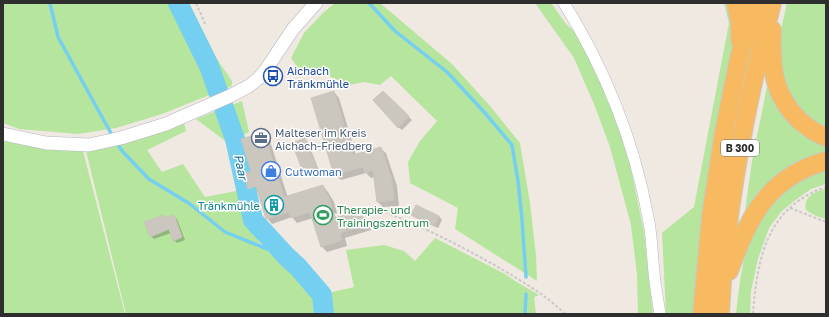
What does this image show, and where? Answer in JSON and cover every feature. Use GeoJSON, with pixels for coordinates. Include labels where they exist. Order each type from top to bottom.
{"type":"FeatureCollection","features":[{"type":"Feature","properties":{"kind":"highway"},"geometry":{"type":"LineString","coordinates":[[736,3],[740,22],[740,54]]}},
{"type":"Feature","properties":{"kind":"highway","name":"B 300"},"geometry":{"type":"LineString","coordinates":[[702,314],[710,216],[724,132],[740,54],[755,3]]}},
{"type":"Feature","properties":{"kind":"highway"},"geometry":{"type":"LineString","coordinates":[[772,3],[772,62],[782,98],[795,116],[812,130],[826,136]]}},
{"type":"Feature","properties":{"kind":"highway","name":"B 300"},"geometry":{"type":"LineString","coordinates":[[720,314],[724,253],[743,135],[757,61],[772,3]]}},
{"type":"Feature","properties":{"kind":"highway"},"geometry":{"type":"LineString","coordinates":[[721,295],[738,248],[757,209],[771,193],[788,178],[815,164],[826,161]]}},
{"type":"Feature","properties":{"kind":"street"},"geometry":{"type":"LineString","coordinates":[[3,134],[46,144],[89,145],[121,138],[166,124],[230,96],[249,86],[259,78],[293,29],[316,3]]}},
{"type":"Feature","properties":{"kind":"street"},"geometry":{"type":"LineString","coordinates":[[564,3],[577,25],[611,93],[629,139],[648,218],[660,314]]}},
{"type":"Feature","properties":{"kind":"path"},"geometry":{"type":"LineString","coordinates":[[196,3],[206,26]]}},
{"type":"Feature","properties":{"kind":"path"},"geometry":{"type":"LineString","coordinates":[[753,314],[754,293],[760,260],[772,230],[778,220],[790,208],[812,192],[826,187]]}},
{"type":"Feature","properties":{"kind":"path"},"geometry":{"type":"LineString","coordinates":[[790,208],[826,222]]}},
{"type":"Feature","properties":{"kind":"path"},"geometry":{"type":"LineString","coordinates":[[385,212],[435,233],[494,265],[540,292],[565,314]]}},
{"type":"Feature","properties":{"kind":"green space"},"geometry":{"type":"Polygon","coordinates":[[[3,3],[189,3],[217,59],[232,81],[232,86],[162,114],[116,128],[78,134],[19,129],[3,123],[3,3]]]}},
{"type":"Feature","properties":{"kind":"green space"},"geometry":{"type":"Polygon","coordinates":[[[335,3],[380,3],[452,64],[490,106],[520,143],[530,203],[536,256],[537,281],[455,229],[458,208],[410,183],[408,162],[420,141],[437,121],[391,76],[380,85],[364,82],[349,85],[322,73],[307,71],[297,67],[291,58],[304,33],[335,3]]]}},
{"type":"Feature","properties":{"kind":"green space"},"geometry":{"type":"Polygon","coordinates":[[[535,3],[551,3],[566,24],[576,33],[609,97],[627,150],[644,232],[653,314],[638,314],[637,274],[631,225],[610,147],[594,104],[574,58],[535,3]]]}},
{"type":"Feature","properties":{"kind":"green space"},"geometry":{"type":"Polygon","coordinates":[[[724,3],[730,3],[736,39],[695,314],[666,314],[662,233],[694,207],[729,23],[724,3]]]}},
{"type":"Feature","properties":{"kind":"green space"},"geometry":{"type":"Polygon","coordinates":[[[787,3],[826,3],[826,132],[807,121],[781,87],[777,47],[787,3]]]}},
{"type":"Feature","properties":{"kind":"green space"},"geometry":{"type":"Polygon","coordinates":[[[768,82],[826,145],[826,153],[744,218],[752,161],[768,82]]]}},
{"type":"Feature","properties":{"kind":"green space"},"geometry":{"type":"Polygon","coordinates":[[[242,101],[249,132],[228,143],[196,119],[242,101]]]}},
{"type":"Feature","properties":{"kind":"green space"},"geometry":{"type":"Polygon","coordinates":[[[184,123],[186,131],[147,150],[162,172],[183,164],[205,197],[241,190],[245,218],[261,245],[301,282],[313,297],[322,314],[126,314],[86,151],[124,142],[184,123]]]}},
{"type":"Feature","properties":{"kind":"green space"},"geometry":{"type":"Polygon","coordinates":[[[3,138],[83,151],[125,314],[3,314],[3,138]]]}},
{"type":"Feature","properties":{"kind":"green space"},"geometry":{"type":"Polygon","coordinates":[[[826,170],[826,184],[811,189],[794,201],[781,212],[769,228],[758,259],[751,291],[750,314],[736,314],[744,257],[756,228],[763,216],[779,196],[789,188],[812,175],[826,170]]]}},
{"type":"Feature","properties":{"kind":"green space"},"geometry":{"type":"Polygon","coordinates":[[[826,189],[826,219],[816,216],[806,210],[806,202],[814,193],[826,189]]]}},
{"type":"Feature","properties":{"kind":"green space"},"geometry":{"type":"Polygon","coordinates":[[[435,238],[505,274],[539,295],[534,297],[536,314],[334,314],[328,293],[354,287],[346,250],[384,245],[404,251],[415,261],[435,238]]]}},
{"type":"Feature","properties":{"kind":"building"},"geometry":{"type":"Polygon","coordinates":[[[334,91],[353,155],[381,147],[392,180],[394,200],[377,202],[373,170],[365,173],[363,167],[334,175],[311,98],[334,91]]]}},
{"type":"Feature","properties":{"kind":"building"},"geometry":{"type":"Polygon","coordinates":[[[383,91],[409,116],[398,128],[373,100],[383,91]]]}},
{"type":"Feature","properties":{"kind":"building"},"geometry":{"type":"Polygon","coordinates":[[[264,132],[284,197],[323,185],[332,208],[319,210],[319,212],[334,214],[335,218],[344,215],[364,217],[366,224],[340,233],[342,240],[321,247],[310,212],[291,218],[289,212],[266,219],[256,186],[248,189],[244,174],[251,171],[241,139],[264,132]]]}},
{"type":"Feature","properties":{"kind":"building"},"geometry":{"type":"Polygon","coordinates":[[[305,138],[316,167],[303,172],[292,143],[305,138]]]}},
{"type":"Feature","properties":{"kind":"building"},"geometry":{"type":"Polygon","coordinates":[[[416,205],[439,216],[434,226],[411,215],[416,205]]]}},
{"type":"Feature","properties":{"kind":"building"},"geometry":{"type":"Polygon","coordinates":[[[163,215],[164,218],[174,215],[182,237],[173,241],[169,229],[150,237],[144,222],[163,215]]]}},
{"type":"Feature","properties":{"kind":"waterway"},"geometry":{"type":"LineString","coordinates":[[50,3],[58,37],[113,137]]}},
{"type":"Feature","properties":{"kind":"waterway","name":"Paar"},"geometry":{"type":"LineString","coordinates":[[178,3],[209,66],[235,139],[253,220],[298,267],[322,295],[324,314]]}},
{"type":"Feature","properties":{"kind":"waterway"},"geometry":{"type":"LineString","coordinates":[[369,3],[395,31],[447,72],[512,145],[518,181],[526,277]]}},
{"type":"Feature","properties":{"kind":"waterway"},"geometry":{"type":"LineString","coordinates":[[116,142],[123,152],[149,179],[190,204],[225,232],[287,257]]}},
{"type":"Feature","properties":{"kind":"waterway"},"geometry":{"type":"LineString","coordinates":[[525,314],[526,294]]}},
{"type":"Feature","properties":{"kind":"place","name":"Aichach Tränkmühle"},"geometry":{"type":"Point","coordinates":[273,76]}},
{"type":"Feature","properties":{"kind":"place","name":"Malteser im Kreis Aichach-Friedberg"},"geometry":{"type":"Point","coordinates":[261,138]}},
{"type":"Feature","properties":{"kind":"place","name":"Cutwoman"},"geometry":{"type":"Point","coordinates":[271,171]}},
{"type":"Feature","properties":{"kind":"place","name":"Tränkmühle"},"geometry":{"type":"Point","coordinates":[274,205]}},
{"type":"Feature","properties":{"kind":"place","name":"Therapie- und Trainingszentrum"},"geometry":{"type":"Point","coordinates":[323,215]}}]}
